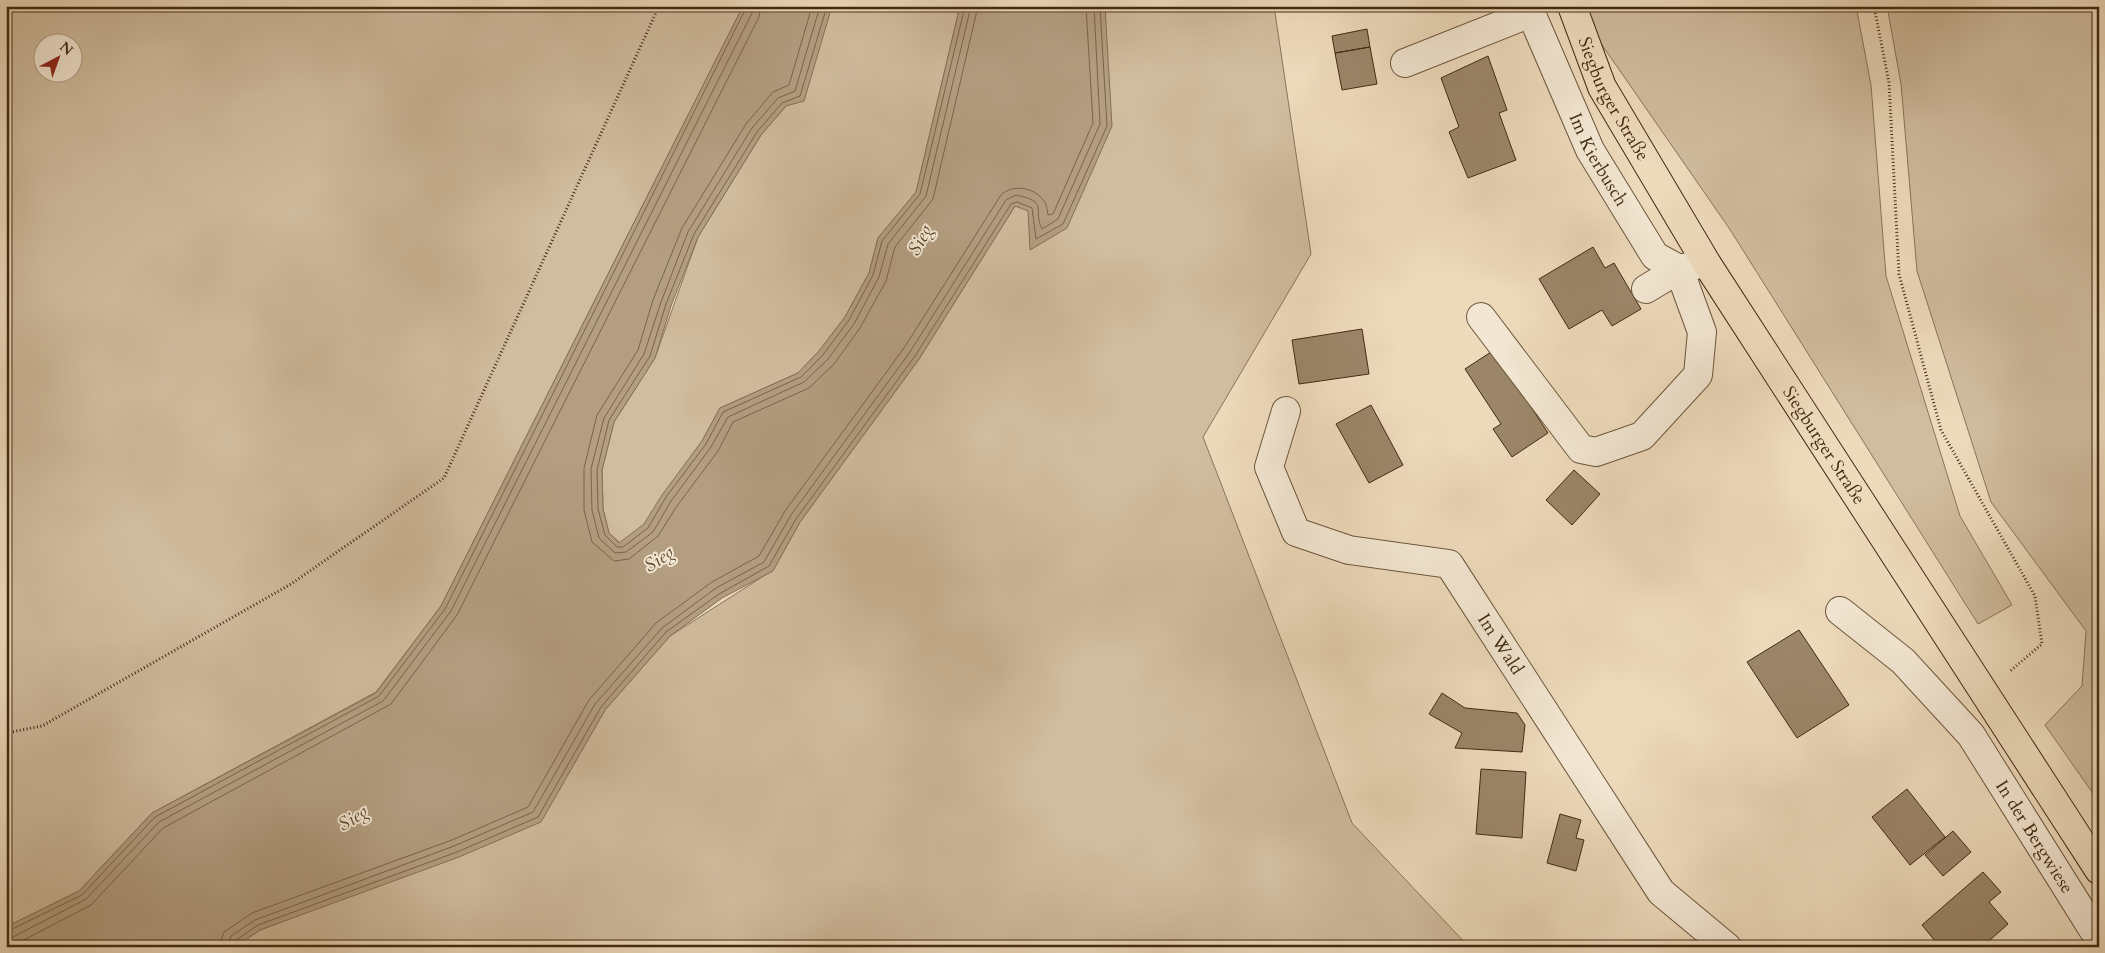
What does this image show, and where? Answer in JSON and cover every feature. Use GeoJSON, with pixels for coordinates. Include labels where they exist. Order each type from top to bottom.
{"type":"FeatureCollection","features":[{"type":"Feature","properties":{"kind":"main road","name":"Siegburger Straße"},"geometry":{"type":"LineString","coordinates":[[1572,6],[1602,86],[1707,264],[2099,870]]}},
{"type":"Feature","properties":{"kind":"street"},"geometry":{"type":"LineString","coordinates":[[1405,63],[1529,10]]}},
{"type":"Feature","properties":{"kind":"street","name":"Im Kierbusch"},"geometry":{"type":"LineString","coordinates":[[1529,10],[1590,150],[1655,256],[1680,269]]}},
{"type":"Feature","properties":{"kind":"street"},"geometry":{"type":"LineString","coordinates":[[1646,289],[1680,269],[1707,264]]}},
{"type":"Feature","properties":{"kind":"street"},"geometry":{"type":"LineString","coordinates":[[1481,317],[1581,449],[1596,452],[1642,436],[1698,375],[1702,332],[1680,269]]}},
{"type":"Feature","properties":{"kind":"street","name":"Im Wald"},"geometry":{"type":"LineString","coordinates":[[1286,411],[1269,467],[1296,532],[1349,550],[1449,564],[1661,892],[1727,947]]}},
{"type":"Feature","properties":{"kind":"street","name":"In der Bergwiese"},"geometry":{"type":"LineString","coordinates":[[1840,611],[1903,661],[1971,735],[2099,939]]}},
{"type":"Feature","properties":{"kind":"street"},"geometry":{"type":"LineString","coordinates":[[1971,735],[1984,693]]}},
{"type":"Feature","properties":{"kind":"path"},"geometry":{"type":"LineString","coordinates":[[6,732],[42,726],[283,588],[444,478],[660,6]]}},
{"type":"Feature","properties":{"kind":"path"},"geometry":{"type":"LineString","coordinates":[[1874,6],[1889,83],[1898,274],[1941,430],[2035,596],[2042,644],[1984,693]]}},
{"type":"Feature","properties":{"kind":"shaded area"},"geometry":{"type":"Polygon","coordinates":[[[6,6],[743,6],[441,606],[376,692],[152,813],[79,891],[6,927],[6,6]]]}},
{"type":"Feature","properties":{"kind":"shaded area"},"geometry":{"type":"Polygon","coordinates":[[[832,6],[960,6],[916,192],[878,238],[869,273],[845,317],[819,351],[798,373],[720,408],[702,441],[644,525],[620,543],[609,533],[603,509],[602,470],[614,422],[655,358],[698,237],[761,135],[786,106],[832,6]]]}},
{"type":"Feature","properties":{"kind":"shaded area"},"geometry":{"type":"Polygon","coordinates":[[[1104,6],[1274,6],[1311,254],[1203,437],[1352,823],[1469,947],[235,947],[260,930],[541,821],[605,710],[670,636],[773,570],[800,522],[919,359],[1015,206],[1028,210],[1104,6]]]}},
{"type":"Feature","properties":{"kind":"shaded area"},"geometry":{"type":"Polygon","coordinates":[[[1575,6],[1856,6],[1871,85],[1886,276],[1960,516],[2012,605],[1978,624],[1729,228],[1575,6]]]}},
{"type":"Feature","properties":{"kind":"shaded area"},"geometry":{"type":"Polygon","coordinates":[[[1887,6],[2099,6],[2099,802],[2045,725],[2082,686],[2086,631],[1991,502],[1917,271],[1901,84],[1887,6]]]}},
{"type":"Feature","properties":{"kind":"water","name":"Sieg"},"geometry":{"type":"Polygon","coordinates":[[[743,6],[832,6],[804,101],[786,106],[761,135],[698,237],[671,306],[655,358],[614,422],[602,470],[603,509],[609,533],[619,543],[644,524],[662,495],[702,441],[720,408],[798,373],[819,351],[845,317],[869,273],[878,238],[916,192],[960,6],[1105,6],[1112,126],[1067,228],[1030,250],[1028,211],[1015,206],[919,359],[800,522],[773,571],[722,598],[670,636],[605,710],[541,822],[459,857],[260,930],[235,947],[6,947],[6,927],[79,891],[152,813],[376,693],[441,606],[743,6]]]}},
{"type":"Feature","properties":{"kind":"building"},"geometry":{"type":"Polygon","coordinates":[[[1367,29],[1370,47],[1335,53],[1332,36],[1367,29]]]}},
{"type":"Feature","properties":{"kind":"building"},"geometry":{"type":"Polygon","coordinates":[[[1370,47],[1377,84],[1342,90],[1335,53],[1370,47]]]}},
{"type":"Feature","properties":{"kind":"building"},"geometry":{"type":"Polygon","coordinates":[[[1488,56],[1507,110],[1499,113],[1516,160],[1468,178],[1449,132],[1459,127],[1441,78],[1488,56]]]}},
{"type":"Feature","properties":{"kind":"building"},"geometry":{"type":"Polygon","coordinates":[[[1593,247],[1605,268],[1614,263],[1641,309],[1612,326],[1602,310],[1569,329],[1539,279],[1593,247]]]}},
{"type":"Feature","properties":{"kind":"building"},"geometry":{"type":"Polygon","coordinates":[[[1362,329],[1369,374],[1299,384],[1292,340],[1362,329]]]}},
{"type":"Feature","properties":{"kind":"building"},"geometry":{"type":"Polygon","coordinates":[[[1494,350],[1548,433],[1512,457],[1493,429],[1501,424],[1465,369],[1494,350]]]}},
{"type":"Feature","properties":{"kind":"building"},"geometry":{"type":"Polygon","coordinates":[[[1371,405],[1403,465],[1369,483],[1336,424],[1371,405]]]}},
{"type":"Feature","properties":{"kind":"building"},"geometry":{"type":"Polygon","coordinates":[[[1574,470],[1600,494],[1572,525],[1546,500],[1574,470]]]}},
{"type":"Feature","properties":{"kind":"building"},"geometry":{"type":"Polygon","coordinates":[[[1799,630],[1849,705],[1797,738],[1747,662],[1799,630]]]}},
{"type":"Feature","properties":{"kind":"building"},"geometry":{"type":"Polygon","coordinates":[[[1442,693],[1465,708],[1517,713],[1525,725],[1522,752],[1455,748],[1462,733],[1429,714],[1442,693]]]}},
{"type":"Feature","properties":{"kind":"building"},"geometry":{"type":"Polygon","coordinates":[[[1481,769],[1526,772],[1522,838],[1476,834],[1481,769]]]}},
{"type":"Feature","properties":{"kind":"building"},"geometry":{"type":"Polygon","coordinates":[[[1907,789],[1945,837],[1910,865],[1872,817],[1907,789]]]}},
{"type":"Feature","properties":{"kind":"building"},"geometry":{"type":"Polygon","coordinates":[[[1560,814],[1581,820],[1576,838],[1584,840],[1576,871],[1547,863],[1560,814]]]}},
{"type":"Feature","properties":{"kind":"building"},"geometry":{"type":"Polygon","coordinates":[[[1953,831],[1971,852],[1943,876],[1925,855],[1953,831]]]}},
{"type":"Feature","properties":{"kind":"building"},"geometry":{"type":"Polygon","coordinates":[[[1983,872],[2001,892],[1989,902],[2008,924],[1982,947],[1940,947],[1922,925],[1983,872]]]}}]}
